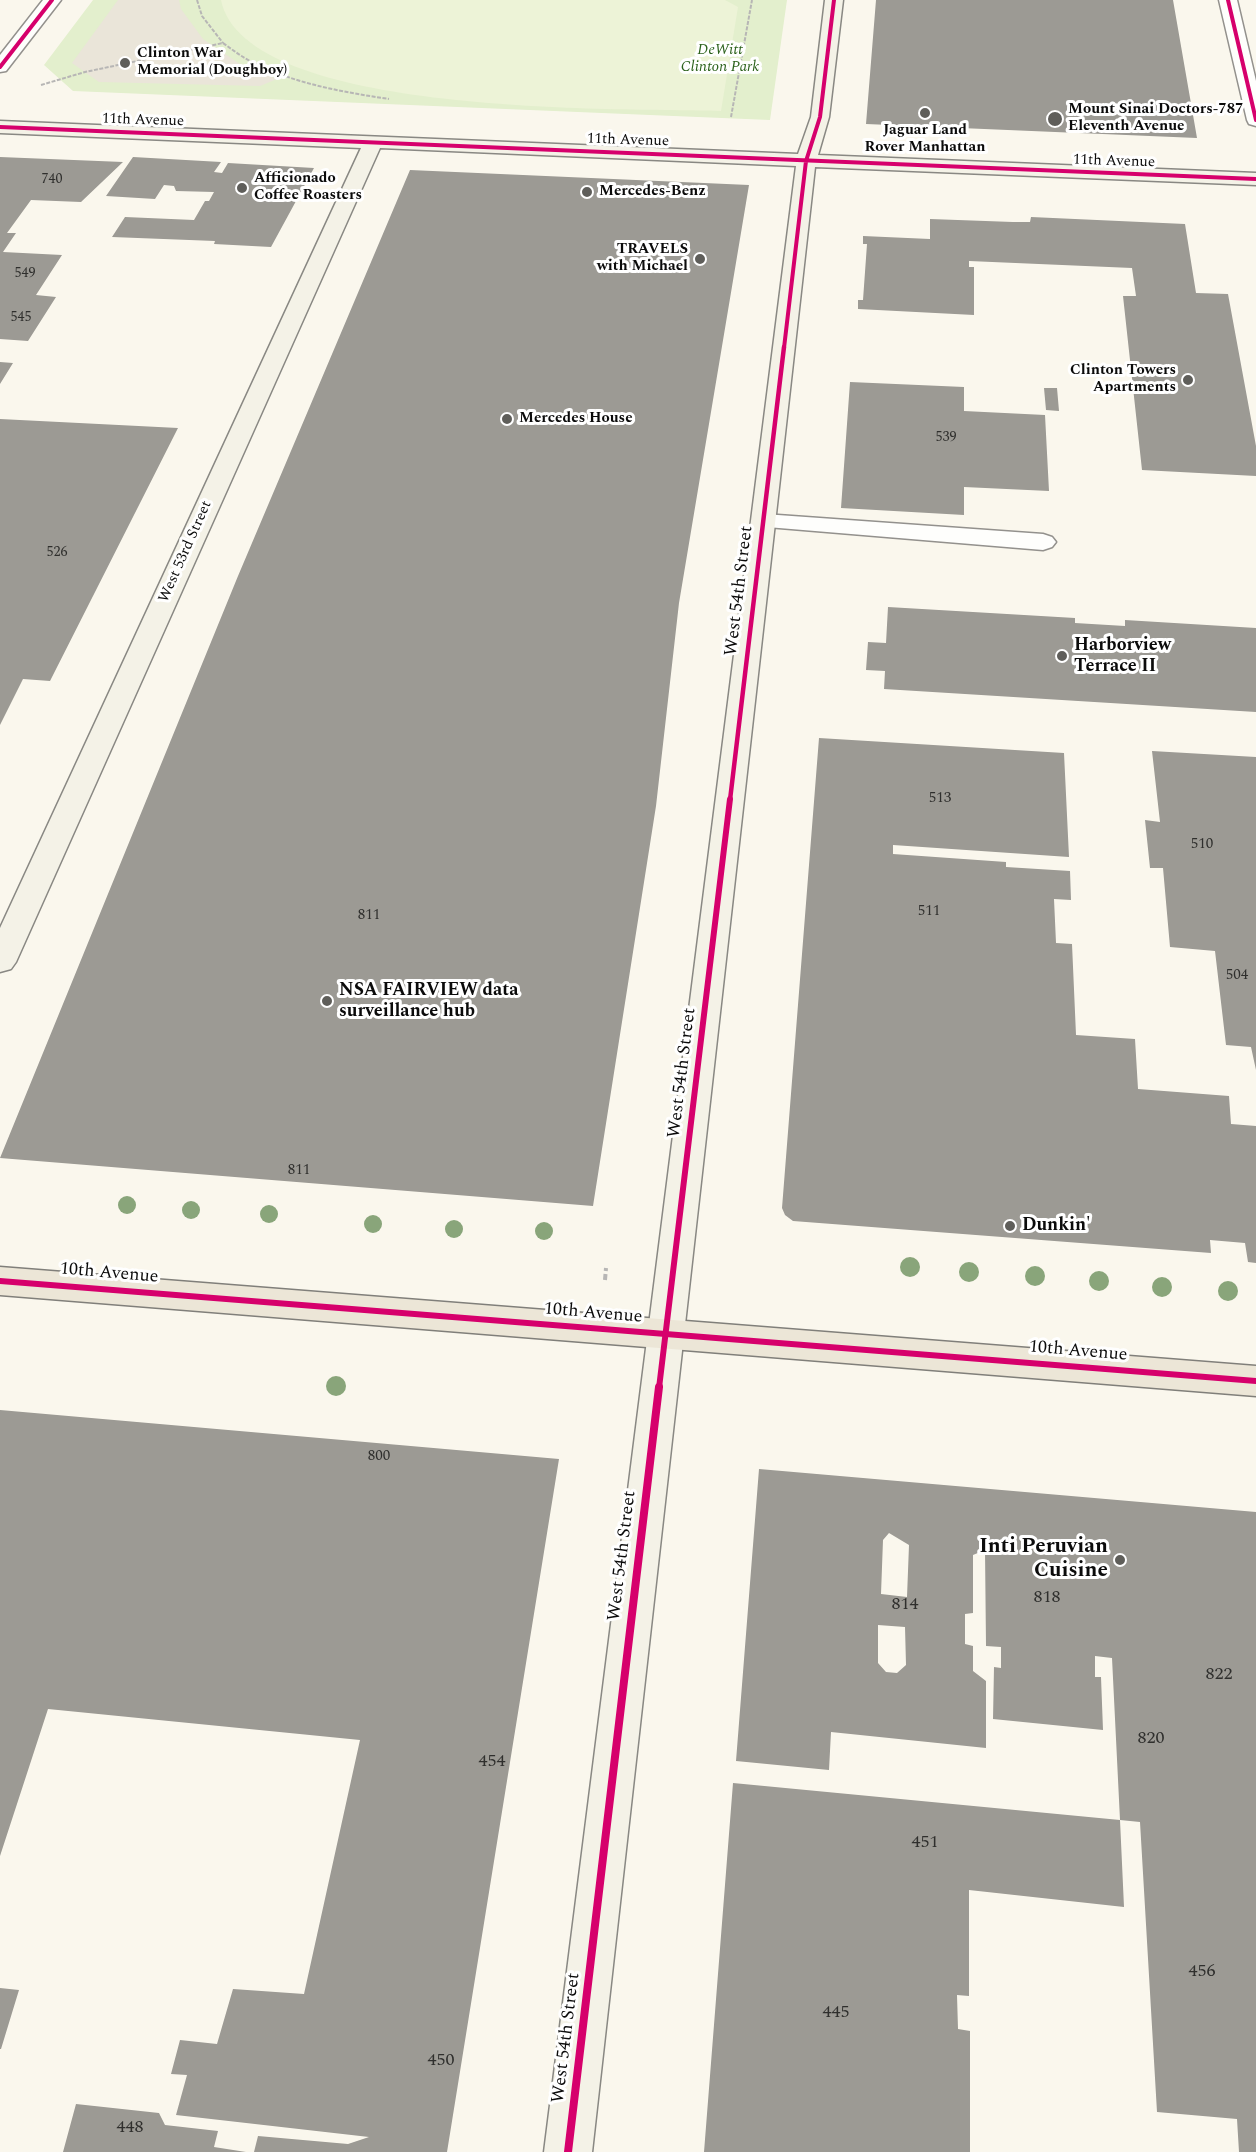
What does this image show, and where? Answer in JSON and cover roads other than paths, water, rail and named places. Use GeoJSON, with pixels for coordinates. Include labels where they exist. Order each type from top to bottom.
{"type":"FeatureCollection","features":[{"type":"Feature","properties":{"kind":"main road","name":"West 54th Street"},"geometry":{"type":"LineString","coordinates":[[568,2152],[806,161],[820,117],[834,0]]}},
{"type":"Feature","properties":{"kind":"main road","name":"11th Avenue"},"geometry":{"type":"LineString","coordinates":[[0,127],[1256,179]]}},
{"type":"Feature","properties":{"kind":"main road","name":"West 53rd Street"},"geometry":{"type":"LineString","coordinates":[[0,962],[373,142]]}},
{"type":"Feature","properties":{"kind":"main road","name":"10th Avenue"},"geometry":{"type":"LineString","coordinates":[[0,1281],[1256,1381]]}},
{"type":"Feature","properties":{"kind":"street"},"geometry":{"type":"LineString","coordinates":[[0,67],[52,0]]}},
{"type":"Feature","properties":{"kind":"street"},"geometry":{"type":"LineString","coordinates":[[1228,0],[1252,82],[1256,120]]}},
{"type":"Feature","properties":{"kind":"street"},"geometry":{"type":"LineString","coordinates":[[764,521],[1042,542]]}},
{"type":"Feature","properties":{"kind":"place","name":"Clinton War Memorial (Doughboy)"},"geometry":{"type":"Point","coordinates":[125,63]}},
{"type":"Feature","properties":{"kind":"place","name":"Jaguar Land Rover Manhattan"},"geometry":{"type":"Point","coordinates":[925,113]}},
{"type":"Feature","properties":{"kind":"place","name":"Mount Sinai Doctors-787 Eleventh Avenue"},"geometry":{"type":"Point","coordinates":[1055,119]}},
{"type":"Feature","properties":{"kind":"place","name":"Afficionado Coffee Roasters"},"geometry":{"type":"Point","coordinates":[242,188]}},
{"type":"Feature","properties":{"kind":"place","name":"Mercedes-Benz"},"geometry":{"type":"Point","coordinates":[587,192]}},
{"type":"Feature","properties":{"kind":"place","name":"TRAVELS with Michael"},"geometry":{"type":"Point","coordinates":[700,259]}},
{"type":"Feature","properties":{"kind":"place","name":"Clinton Towers Apartments"},"geometry":{"type":"Point","coordinates":[1188,380]}},
{"type":"Feature","properties":{"kind":"place","name":"Mercedes House"},"geometry":{"type":"Point","coordinates":[507,419]}},
{"type":"Feature","properties":{"kind":"place","name":"Harborview Terrace II"},"geometry":{"type":"Point","coordinates":[1062,656]}},
{"type":"Feature","properties":{"kind":"place","name":"NSA FAIRVIEW data surveillance hub"},"geometry":{"type":"Point","coordinates":[327,1001]}},
{"type":"Feature","properties":{"kind":"place","name":"Dunkin'"},"geometry":{"type":"Point","coordinates":[1010,1226]}},
{"type":"Feature","properties":{"kind":"place","name":"Inti Peruvian Cuisine"},"geometry":{"type":"Point","coordinates":[1120,1560]}},
{"type":"Feature","properties":{"kind":"park label","name":"DeWitt Clinton Park"},"geometry":{"type":"Point","coordinates":[720,60]}}]}
